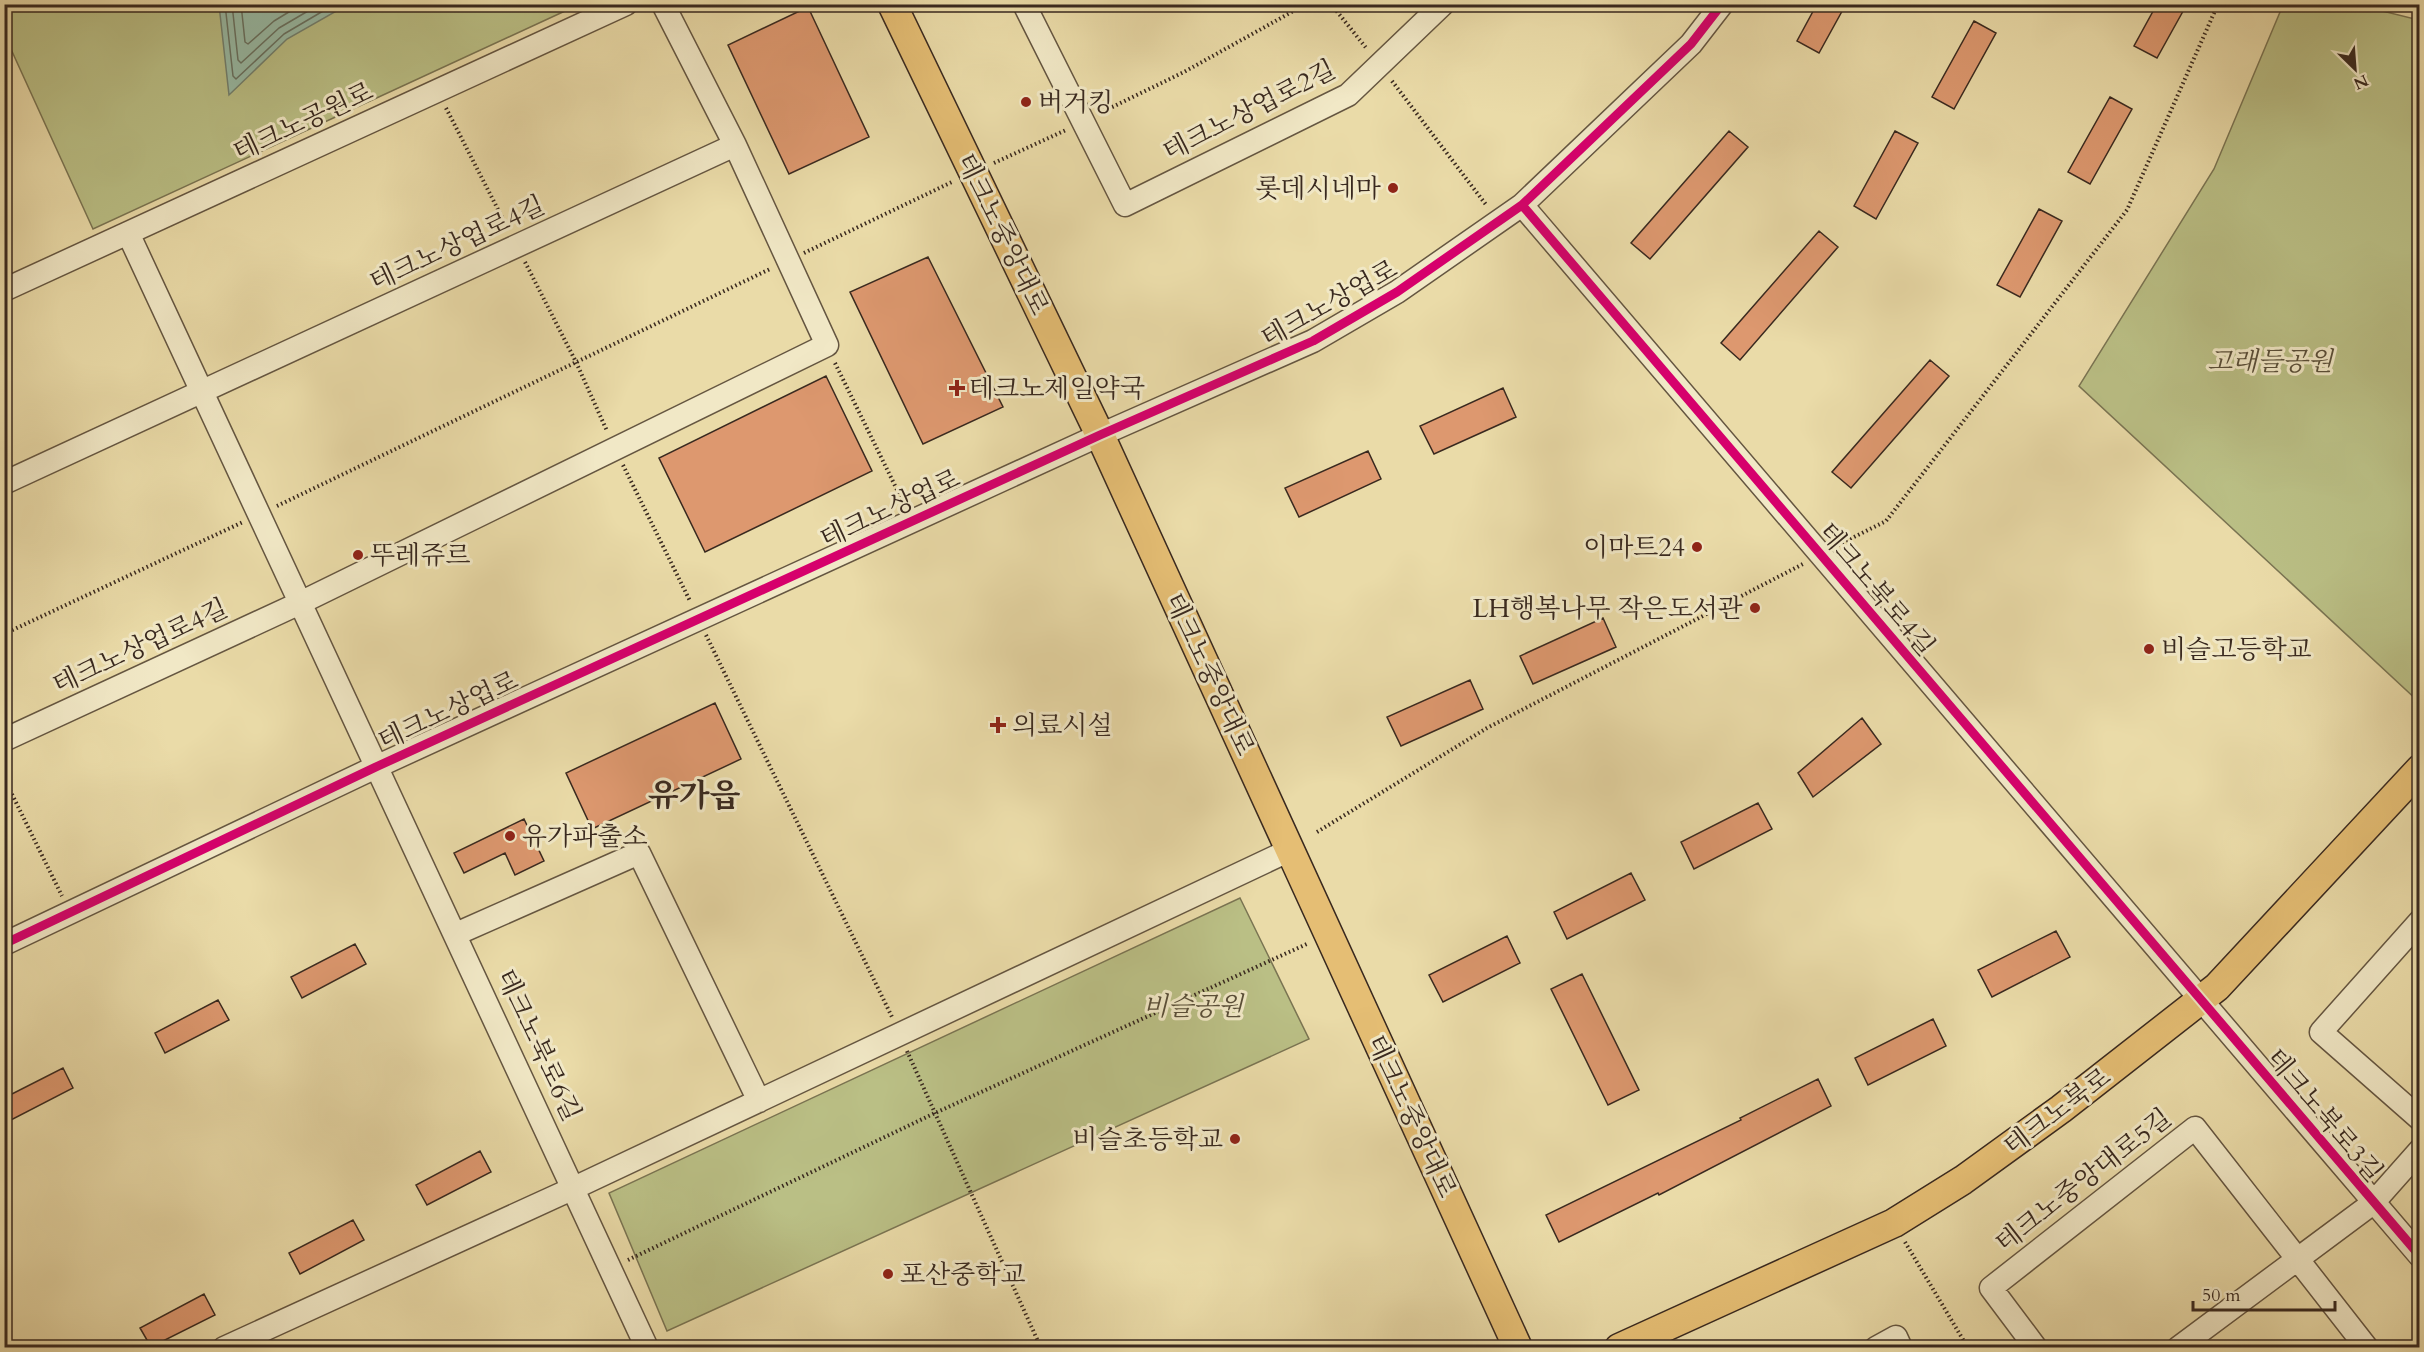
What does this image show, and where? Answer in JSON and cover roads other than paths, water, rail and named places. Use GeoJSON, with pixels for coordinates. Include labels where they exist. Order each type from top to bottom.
{"type":"FeatureCollection","features":[{"type":"Feature","properties":{"kind":"main road","name":"테크노중앙대로"},"geometry":{"type":"LineString","coordinates":[[892,4],[1100,435],[1518,1347]]}},
{"type":"Feature","properties":{"kind":"main road","name":"테크노북로"},"geometry":{"type":"LineString","coordinates":[[1619,1347],[1894,1223],[1972,1174],[2061,1109],[2217,987],[2420,769]]}},
{"type":"Feature","properties":{"kind":"street","name":"테크노공원로"},"geometry":{"type":"LineString","coordinates":[[4,290],[626,4]]}},
{"type":"Feature","properties":{"kind":"street"},"geometry":{"type":"LineString","coordinates":[[663,4],[735,145]]}},
{"type":"Feature","properties":{"kind":"street","name":"테크노상업로2길"},"geometry":{"type":"LineString","coordinates":[[1023,4],[1125,205],[1348,95],[1443,4]]}},
{"type":"Feature","properties":{"kind":"street","name":"테크노상업로"},"geometry":{"type":"LineString","coordinates":[[4,944],[378,766],[1100,435],[1313,341],[1397,292],[1522,205],[1691,44],[1722,4]]}},
{"type":"Feature","properties":{"kind":"street","name":"테크노상업로4길"},"geometry":{"type":"LineString","coordinates":[[4,483],[203,393],[735,145],[827,345],[300,603],[4,740]]}},
{"type":"Feature","properties":{"kind":"street","name":"테크노북로4길"},"geometry":{"type":"LineString","coordinates":[[1522,205],[2200,1000]]}},
{"type":"Feature","properties":{"kind":"street"},"geometry":{"type":"LineString","coordinates":[[128,233],[378,766]]}},
{"type":"Feature","properties":{"kind":"street","name":"테크노북로6길"},"geometry":{"type":"LineString","coordinates":[[378,766],[647,1347]]}},
{"type":"Feature","properties":{"kind":"street"},"geometry":{"type":"LineString","coordinates":[[224,1347],[573,1188],[1290,850]]}},
{"type":"Feature","properties":{"kind":"street"},"geometry":{"type":"LineString","coordinates":[[456,934],[639,853],[759,1101]]}},
{"type":"Feature","properties":{"kind":"street"},"geometry":{"type":"LineString","coordinates":[[2420,921],[2321,1032],[2420,1119]]}},
{"type":"Feature","properties":{"kind":"street","name":"테크노북로3길"},"geometry":{"type":"LineString","coordinates":[[2200,1000],[2420,1256]]}},
{"type":"Feature","properties":{"kind":"street","name":"테크노중앙대로5길"},"geometry":{"type":"LineString","coordinates":[[2036,1347],[1991,1288],[2195,1128],[2367,1347]]}},
{"type":"Feature","properties":{"kind":"street"},"geometry":{"type":"LineString","coordinates":[[2178,1347],[2373,1203],[2420,1149]]}},
{"type":"Feature","properties":{"kind":"street"},"geometry":{"type":"LineString","coordinates":[[1876,1347],[1896,1337],[1901,1347]]}},
{"type":"Feature","properties":{"kind":"water"},"geometry":{"type":"Polygon","coordinates":[[[219,4],[347,5],[287,39],[229,95],[219,4]]]}},
{"type":"Feature","properties":{"kind":"place","name":"버거킹"},"geometry":{"type":"Point","coordinates":[1026,102]}},
{"type":"Feature","properties":{"kind":"place","name":"롯데시네마"},"geometry":{"type":"Point","coordinates":[1393,188]}},
{"type":"Feature","properties":{"kind":"place","name":"테크노제일약국"},"geometry":{"type":"Point","coordinates":[957,388]}},
{"type":"Feature","properties":{"kind":"place","name":"이마트24"},"geometry":{"type":"Point","coordinates":[1697,547]}},
{"type":"Feature","properties":{"kind":"place","name":"뚜레쥬르"},"geometry":{"type":"Point","coordinates":[358,555]}},
{"type":"Feature","properties":{"kind":"place","name":"LH행복나무 작은도서관"},"geometry":{"type":"Point","coordinates":[1755,608]}},
{"type":"Feature","properties":{"kind":"place","name":"비슬고등학교"},"geometry":{"type":"Point","coordinates":[2149,649]}},
{"type":"Feature","properties":{"kind":"place","name":"의료시설"},"geometry":{"type":"Point","coordinates":[998,725]}},
{"type":"Feature","properties":{"kind":"place","name":"유가파출소"},"geometry":{"type":"Point","coordinates":[510,836]}},
{"type":"Feature","properties":{"kind":"place","name":"비슬초등학교"},"geometry":{"type":"Point","coordinates":[1235,1139]}},
{"type":"Feature","properties":{"kind":"place","name":"포산중학교"},"geometry":{"type":"Point","coordinates":[888,1274]}},
{"type":"Feature","properties":{"kind":"district","name":"유가읍"},"geometry":{"type":"Point","coordinates":[694,795]}},
{"type":"Feature","properties":{"kind":"park label","name":"고래들공원"},"geometry":{"type":"Point","coordinates":[2270,361]}},
{"type":"Feature","properties":{"kind":"park label","name":"비슬공원"},"geometry":{"type":"Point","coordinates":[1193,1006]}}]}
